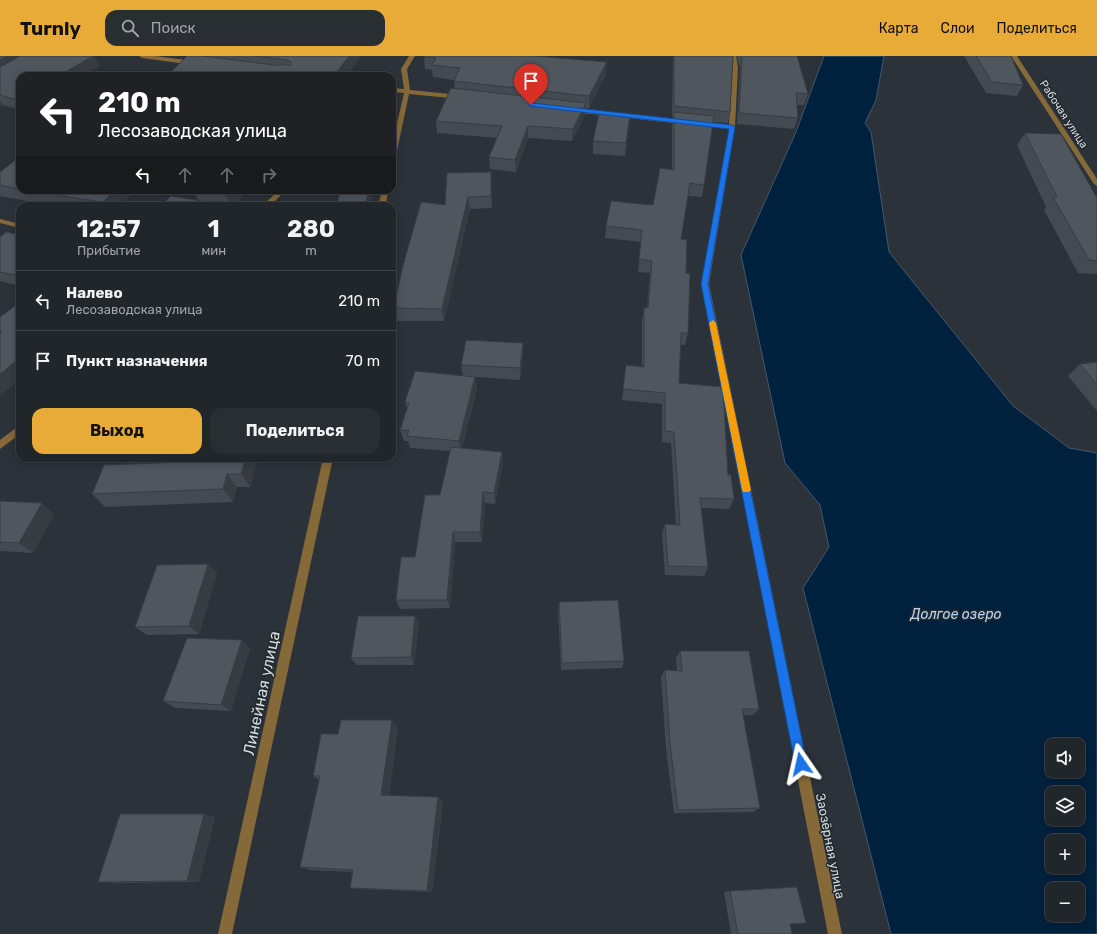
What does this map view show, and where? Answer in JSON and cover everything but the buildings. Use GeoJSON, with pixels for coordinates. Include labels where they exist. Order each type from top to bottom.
{"type":"FeatureCollection","features":[{"type":"Feature","properties":{"kind":"street"},"geometry":{"type":"LineString","coordinates":[[142,56],[197,63]]}},
{"type":"Feature","properties":{"kind":"street"},"geometry":{"type":"LineString","coordinates":[[396,142],[407,92],[404,69],[412,56]]}},
{"type":"Feature","properties":{"kind":"street","name":"Заозёрная улица"},"geometry":{"type":"LineString","coordinates":[[733,56],[735,67],[732,127],[705,284],[835,934]]}},
{"type":"Feature","properties":{"kind":"street","name":"Рабочая улица"},"geometry":{"type":"LineString","coordinates":[[1014,56],[1097,184]]}},
{"type":"Feature","properties":{"kind":"street"},"geometry":{"type":"LineString","coordinates":[[396,91],[470,98]]}},
{"type":"Feature","properties":{"kind":"street"},"geometry":{"type":"LineString","coordinates":[[566,109],[732,127]]}},
{"type":"Feature","properties":{"kind":"street"},"geometry":{"type":"LineString","coordinates":[[270,202],[279,194]]}},
{"type":"Feature","properties":{"kind":"street"},"geometry":{"type":"LineString","coordinates":[[0,221],[16,225]]}},
{"type":"Feature","properties":{"kind":"street"},"geometry":{"type":"LineString","coordinates":[[0,445],[16,432]]}},
{"type":"Feature","properties":{"kind":"street","name":"Линейная улица"},"geometry":{"type":"LineString","coordinates":[[225,934],[327,462]]}},
{"type":"Feature","properties":{"kind":"water","name":"Долгое озеро"},"geometry":{"type":"Polygon","coordinates":[[[824,56],[884,56],[876,100],[865,123],[871,132],[889,252],[1013,406],[1069,448],[1097,453],[1097,934],[891,934],[803,588],[829,547],[820,505],[785,463],[741,255],[796,132],[824,56]]]}},
{"type":"Feature","properties":{"kind":"slow traffic"},"geometry":{"type":"LineString","coordinates":[[713,323],[746,490]]}},
{"type":"Feature","properties":{"kind":"route"},"geometry":{"type":"LineString","coordinates":[[531,105],[732,127],[705,284],[801,764]]}}]}
